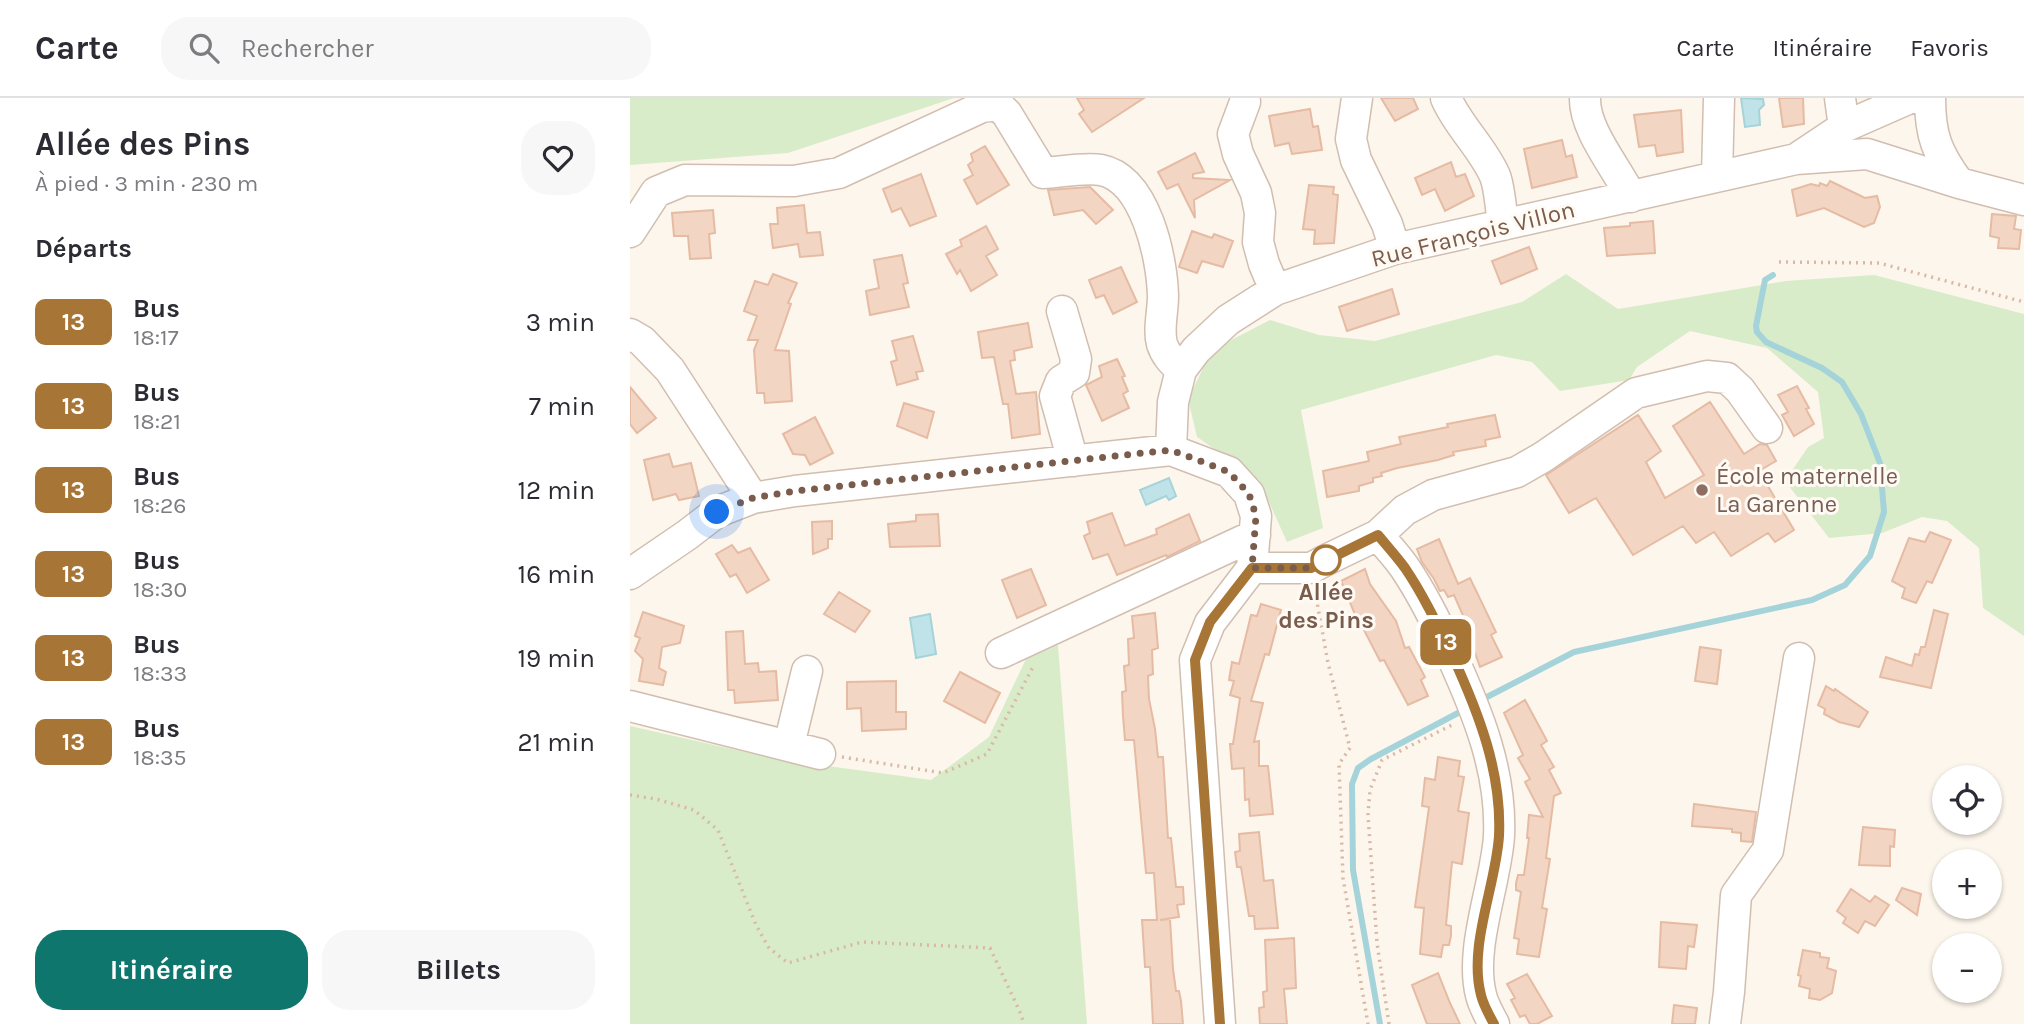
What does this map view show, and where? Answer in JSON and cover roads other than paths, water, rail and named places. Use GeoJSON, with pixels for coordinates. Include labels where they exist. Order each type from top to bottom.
{"type":"FeatureCollection","features":[{"type":"Feature","properties":{"kind":"street"},"geometry":{"type":"LineString","coordinates":[[1357,98],[1351,139],[1356,160],[1388,224],[1395,249]]}},
{"type":"Feature","properties":{"kind":"street"},"geometry":{"type":"LineString","coordinates":[[1446,98],[1451,110],[1496,178],[1503,225]]}},
{"type":"Feature","properties":{"kind":"street"},"geometry":{"type":"LineString","coordinates":[[1585,98],[1594,134],[1631,197]]}},
{"type":"Feature","properties":{"kind":"street"},"geometry":{"type":"LineString","coordinates":[[1717,176],[1719,98]]}},
{"type":"Feature","properties":{"kind":"street"},"geometry":{"type":"LineString","coordinates":[[1840,98],[1844,127]]}},
{"type":"Feature","properties":{"kind":"street","name":"Rue François Villon"},"geometry":{"type":"LineString","coordinates":[[1796,159],[1844,127],[1910,98]]}},
{"type":"Feature","properties":{"kind":"street"},"geometry":{"type":"LineString","coordinates":[[1930,98],[1930,121],[1936,145],[1945,164],[1959,183]]}},
{"type":"Feature","properties":{"kind":"street"},"geometry":{"type":"LineString","coordinates":[[1245,102],[1233,134],[1238,154],[1256,193],[1260,213],[1258,242],[1275,290]]}},
{"type":"Feature","properties":{"kind":"street"},"geometry":{"type":"LineString","coordinates":[[630,232],[656,192],[685,180],[794,181],[839,173],[982,107],[998,105],[1007,114],[1043,173],[1100,169],[1120,176],[1144,209],[1157,245],[1163,295],[1161,341],[1167,356],[1181,370],[1173,402],[1171,450]]}},
{"type":"Feature","properties":{"kind":"street","name":"Rue François Villon"},"geometry":{"type":"LineString","coordinates":[[1181,370],[1196,350],[1228,320],[1275,290],[1395,249],[1796,159],[1867,154],[2024,200]]}},
{"type":"Feature","properties":{"kind":"street"},"geometry":{"type":"LineString","coordinates":[[1062,311],[1076,359],[1074,373],[1061,381],[1055,396],[1073,461]]}},
{"type":"Feature","properties":{"kind":"street"},"geometry":{"type":"LineString","coordinates":[[630,334],[642,341],[670,370],[753,498]]}},
{"type":"Feature","properties":{"kind":"street"},"geometry":{"type":"LineString","coordinates":[[1252,568],[1311,568],[1378,535],[1405,510],[1433,495],[1517,472],[1544,457],[1636,393],[1707,376],[1727,378],[1740,390],[1767,428]]}},
{"type":"Feature","properties":{"kind":"street"},"geometry":{"type":"LineString","coordinates":[[630,574],[717,512],[753,498],[795,491],[1171,450],[1229,472],[1249,494],[1256,516],[1252,568],[1210,622],[1195,660],[1220,1024]]}},
{"type":"Feature","properties":{"kind":"street"},"geometry":{"type":"LineString","coordinates":[[1001,653],[1255,535]]}},
{"type":"Feature","properties":{"kind":"street"},"geometry":{"type":"LineString","coordinates":[[1378,535],[1404,567],[1430,608],[1488,744],[1497,791],[1499,837],[1479,949],[1479,970],[1481,994],[1494,1024]]}},
{"type":"Feature","properties":{"kind":"street"},"geometry":{"type":"LineString","coordinates":[[1725,1024],[1736,895],[1769,850],[1799,658]]}},
{"type":"Feature","properties":{"kind":"street"},"geometry":{"type":"LineString","coordinates":[[789,745],[807,671]]}},
{"type":"Feature","properties":{"kind":"street"},"geometry":{"type":"LineString","coordinates":[[630,706],[820,754]]}},
{"type":"Feature","properties":{"kind":"water"},"geometry":{"type":"Polygon","coordinates":[[[1741,98],[1763,99],[1764,105],[1759,110],[1760,125],[1745,127],[1741,98]]]}},
{"type":"Feature","properties":{"kind":"water"},"geometry":{"type":"Polygon","coordinates":[[[1169,478],[1176,496],[1169,500],[1166,496],[1146,505],[1140,490],[1169,478]]]}},
{"type":"Feature","properties":{"kind":"water"},"geometry":{"type":"Polygon","coordinates":[[[930,614],[936,654],[916,658],[910,618],[930,614]]]}},
{"type":"Feature","properties":{"kind":"waterway"},"geometry":{"type":"LineString","coordinates":[[1485,698],[1574,652],[1812,600],[1845,585],[1870,556],[1884,512],[1880,463],[1861,414],[1842,382],[1822,368],[1766,342],[1757,332],[1765,280],[1773,275]]}},
{"type":"Feature","properties":{"kind":"waterway"},"geometry":{"type":"LineString","coordinates":[[1380,1024],[1353,870],[1352,784],[1358,768],[1371,759],[1458,713]]}},
{"type":"Feature","properties":{"kind":"place","name":"École maternelle La Garenne"},"geometry":{"type":"Point","coordinates":[1702,490]}},
{"type":"Feature","properties":{"kind":"place","name":"Allée des Pins"},"geometry":{"type":"Point","coordinates":[1326,560]}}]}
